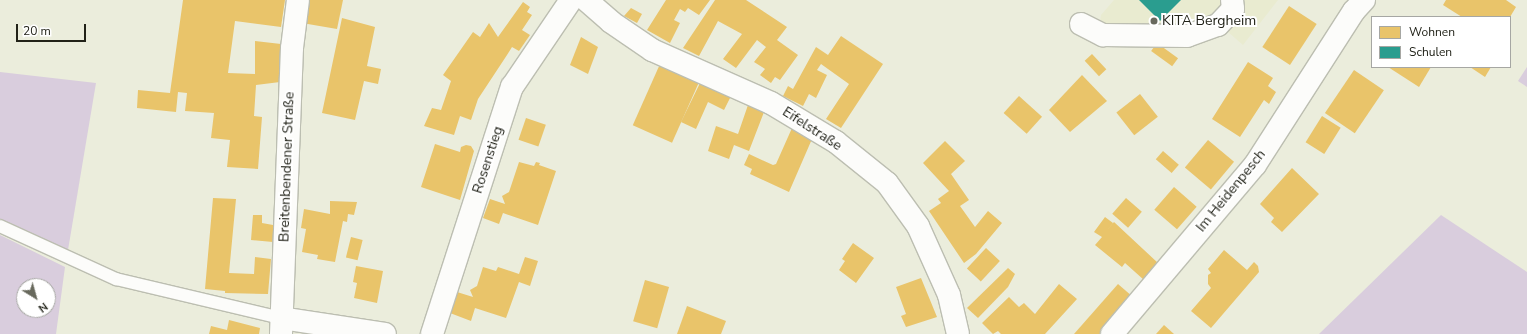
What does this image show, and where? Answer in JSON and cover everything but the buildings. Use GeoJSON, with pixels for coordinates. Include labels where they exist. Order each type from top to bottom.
{"type":"FeatureCollection","features":[{"type":"Feature","properties":{"kind":"street","name":"Breitenbendener Straße"},"geometry":{"type":"LineString","coordinates":[[281,326],[292,48],[298,0]]}},
{"type":"Feature","properties":{"kind":"street","name":"Rosenstieg"},"geometry":{"type":"LineString","coordinates":[[432,334],[512,87],[571,0]]}},
{"type":"Feature","properties":{"kind":"street","name":"Eifelstraße"},"geometry":{"type":"LineString","coordinates":[[586,0],[611,22],[652,50],[784,110],[836,142],[887,183],[918,226],[949,295],[958,334]]}},
{"type":"Feature","properties":{"kind":"street"},"geometry":{"type":"LineString","coordinates":[[1081,24],[1103,35],[1187,36],[1218,25],[1233,9],[1232,0]]}},
{"type":"Feature","properties":{"kind":"street","name":"Im Heidenpesch"},"geometry":{"type":"LineString","coordinates":[[1112,334],[1255,165],[1354,11],[1364,0]]}},
{"type":"Feature","properties":{"kind":"street"},"geometry":{"type":"LineString","coordinates":[[281,326],[385,334]]}},
{"type":"Feature","properties":{"kind":"lane"},"geometry":{"type":"LineString","coordinates":[[0,226],[116,279],[281,326]]}},
{"type":"Feature","properties":{"kind":"shaded area","name":"KITA Bergheim"},"geometry":{"type":"Polygon","coordinates":[[[1114,0],[1278,0],[1243,45],[1213,19],[1194,27],[1099,28],[1101,15],[1114,0]]]}},
{"type":"Feature","properties":{"kind":"shaded area"},"geometry":{"type":"Polygon","coordinates":[[[1527,67],[1527,87],[1518,81],[1527,67]]]}},
{"type":"Feature","properties":{"kind":"shaded area"},"geometry":{"type":"Polygon","coordinates":[[[0,72],[96,83],[68,250],[0,219],[0,72]]]}},
{"type":"Feature","properties":{"kind":"shaded area"},"geometry":{"type":"Polygon","coordinates":[[[1441,215],[1527,272],[1527,334],[1319,334],[1441,215]]]}},
{"type":"Feature","properties":{"kind":"shaded area"},"geometry":{"type":"Polygon","coordinates":[[[0,235],[65,267],[56,334],[0,334],[0,235]]]}},
{"type":"Feature","properties":{"kind":"place","name":"KITA Bergheim"},"geometry":{"type":"Point","coordinates":[1154,21]}}]}
